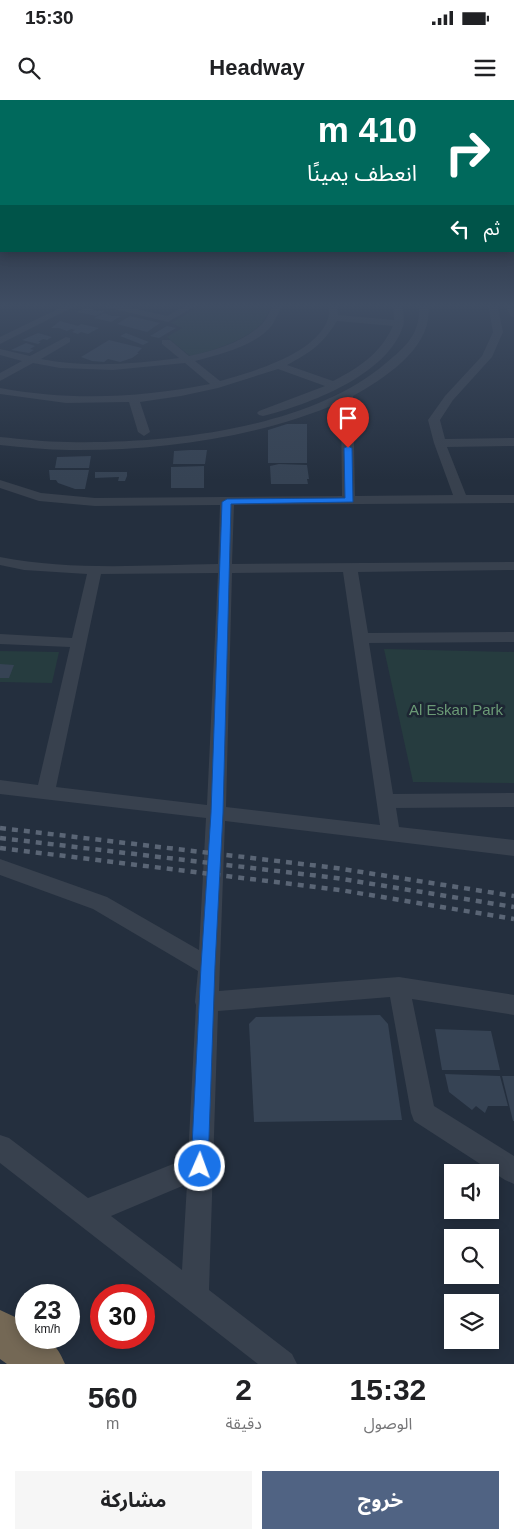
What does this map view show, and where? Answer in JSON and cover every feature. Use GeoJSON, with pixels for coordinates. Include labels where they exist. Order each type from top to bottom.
{"type":"FeatureCollection","features":[{"type":"Feature","properties":{"kind":"highway"},"geometry":{"type":"LineString","coordinates":[[0,1332],[44,1364]]}},
{"type":"Feature","properties":{"kind":"street"},"geometry":{"type":"LineString","coordinates":[[0,378],[27,363]]}},
{"type":"Feature","properties":{"kind":"street"},"geometry":{"type":"LineString","coordinates":[[49,363],[98,367],[171,363]]}},
{"type":"Feature","properties":{"kind":"street"},"geometry":{"type":"LineString","coordinates":[[191,363],[218,385]]}},
{"type":"Feature","properties":{"kind":"street"},"geometry":{"type":"LineString","coordinates":[[0,391],[21,396],[70,399],[134,399],[218,385],[247,377],[282,363]]}},
{"type":"Feature","properties":{"kind":"street"},"geometry":{"type":"LineString","coordinates":[[0,430],[56,435],[144,432],[237,420],[275,409],[334,385],[371,363]]}},
{"type":"Feature","properties":{"kind":"street"},"geometry":{"type":"LineString","coordinates":[[0,441],[78,446],[172,442],[244,430],[303,413],[347,396],[395,363]]}},
{"type":"Feature","properties":{"kind":"street"},"geometry":{"type":"LineString","coordinates":[[461,500],[440,443],[434,420],[449,398],[481,363]]}},
{"type":"Feature","properties":{"kind":"street"},"geometry":{"type":"LineString","coordinates":[[278,365],[334,385]]}},
{"type":"Feature","properties":{"kind":"street"},"geometry":{"type":"LineString","coordinates":[[347,396],[350,501]]}},
{"type":"Feature","properties":{"kind":"street"},"geometry":{"type":"LineString","coordinates":[[134,399],[144,432]]}},
{"type":"Feature","properties":{"kind":"street"},"geometry":{"type":"LineString","coordinates":[[440,443],[514,442]]}},
{"type":"Feature","properties":{"kind":"street"},"geometry":{"type":"LineString","coordinates":[[0,484],[39,497],[95,502],[514,499]]}},
{"type":"Feature","properties":{"kind":"street"},"geometry":{"type":"LineString","coordinates":[[194,1297],[206,1002],[217,813],[227,502]]}},
{"type":"Feature","properties":{"kind":"street"},"geometry":{"type":"LineString","coordinates":[[0,561],[24,566],[95,570],[514,566]]}},
{"type":"Feature","properties":{"kind":"street"},"geometry":{"type":"LineString","coordinates":[[350,568],[391,834]]}},
{"type":"Feature","properties":{"kind":"street"},"geometry":{"type":"LineString","coordinates":[[46,792],[95,570]]}},
{"type":"Feature","properties":{"kind":"street"},"geometry":{"type":"LineString","coordinates":[[360,638],[514,637]]}},
{"type":"Feature","properties":{"kind":"street"},"geometry":{"type":"LineString","coordinates":[[0,639],[79,643]]}},
{"type":"Feature","properties":{"kind":"street"},"geometry":{"type":"LineString","coordinates":[[0,787],[514,848]]}},
{"type":"Feature","properties":{"kind":"street"},"geometry":{"type":"LineString","coordinates":[[385,802],[514,800]]}},
{"type":"Feature","properties":{"kind":"street"},"geometry":{"type":"LineString","coordinates":[[0,867],[100,903],[208,966]]}},
{"type":"Feature","properties":{"kind":"street"},"geometry":{"type":"LineString","coordinates":[[206,1002],[399,987],[514,1005]]}},
{"type":"Feature","properties":{"kind":"street"},"geometry":{"type":"LineString","coordinates":[[399,987],[423,1113],[514,1171]]}},
{"type":"Feature","properties":{"kind":"street"},"geometry":{"type":"LineString","coordinates":[[0,1147],[282,1364]]}},
{"type":"Feature","properties":{"kind":"street"},"geometry":{"type":"LineString","coordinates":[[85,1213],[200,1166]]}},
{"type":"Feature","properties":{"kind":"green space","name":"Al Eskan Park"},"geometry":{"type":"Polygon","coordinates":[[[384,649],[514,652],[514,783],[413,782],[384,649]]]}},
{"type":"Feature","properties":{"kind":"green space"},"geometry":{"type":"Polygon","coordinates":[[[0,651],[59,652],[52,683],[0,682],[0,651]]]}},
{"type":"Feature","properties":{"kind":"building"},"geometry":{"type":"Polygon","coordinates":[[[287,424],[307,424],[307,463],[268,463],[268,430],[287,424]]]}},
{"type":"Feature","properties":{"kind":"building"},"geometry":{"type":"Polygon","coordinates":[[[207,450],[205,464],[173,464],[174,451],[207,450]]]}},
{"type":"Feature","properties":{"kind":"building"},"geometry":{"type":"Polygon","coordinates":[[[91,456],[89,468],[55,468],[57,457],[91,456]]]}},
{"type":"Feature","properties":{"kind":"building"},"geometry":{"type":"Polygon","coordinates":[[[279,464],[307,465],[308,484],[271,484],[270,466],[279,464]]]}},
{"type":"Feature","properties":{"kind":"building"},"geometry":{"type":"Polygon","coordinates":[[[204,466],[204,488],[171,488],[171,467],[204,466]]]}},
{"type":"Feature","properties":{"kind":"building"},"geometry":{"type":"Polygon","coordinates":[[[49,470],[89,470],[85,489],[75,489],[58,483],[56,480],[50,480],[49,470]]]}},
{"type":"Feature","properties":{"kind":"building"},"geometry":{"type":"Polygon","coordinates":[[[95,472],[127,472],[127,476],[125,481],[118,481],[119,477],[95,478],[95,472]]]}},
{"type":"Feature","properties":{"kind":"building"},"geometry":{"type":"Polygon","coordinates":[[[0,664],[14,665],[9,678],[0,678],[0,664]]]}},
{"type":"Feature","properties":{"kind":"building"},"geometry":{"type":"Polygon","coordinates":[[[380,1015],[388,1024],[402,1120],[254,1122],[249,1024],[256,1017],[380,1015]]]}},
{"type":"Feature","properties":{"kind":"building"},"geometry":{"type":"Polygon","coordinates":[[[435,1029],[491,1031],[500,1070],[442,1070],[435,1029]]]}},
{"type":"Feature","properties":{"kind":"building"},"geometry":{"type":"Polygon","coordinates":[[[445,1074],[500,1076],[508,1106],[488,1106],[485,1113],[476,1106],[472,1110],[449,1092],[445,1074]]]}},
{"type":"Feature","properties":{"kind":"building"},"geometry":{"type":"Polygon","coordinates":[[[502,1076],[514,1076],[514,1121],[513,1121],[502,1076]]]}},
{"type":"Feature","properties":{"kind":"railway"},"geometry":{"type":"LineString","coordinates":[[0,828],[336,868],[514,896]]}},
{"type":"Feature","properties":{"kind":"railway"},"geometry":{"type":"LineString","coordinates":[[0,838],[336,878],[514,907]]}},
{"type":"Feature","properties":{"kind":"railway"},"geometry":{"type":"LineString","coordinates":[[0,848],[340,890],[514,919]]}},
{"type":"Feature","properties":{"kind":"route"},"geometry":{"type":"LineString","coordinates":[[200,1166],[208,966],[217,813],[227,502],[350,501],[348,448]]}}]}
